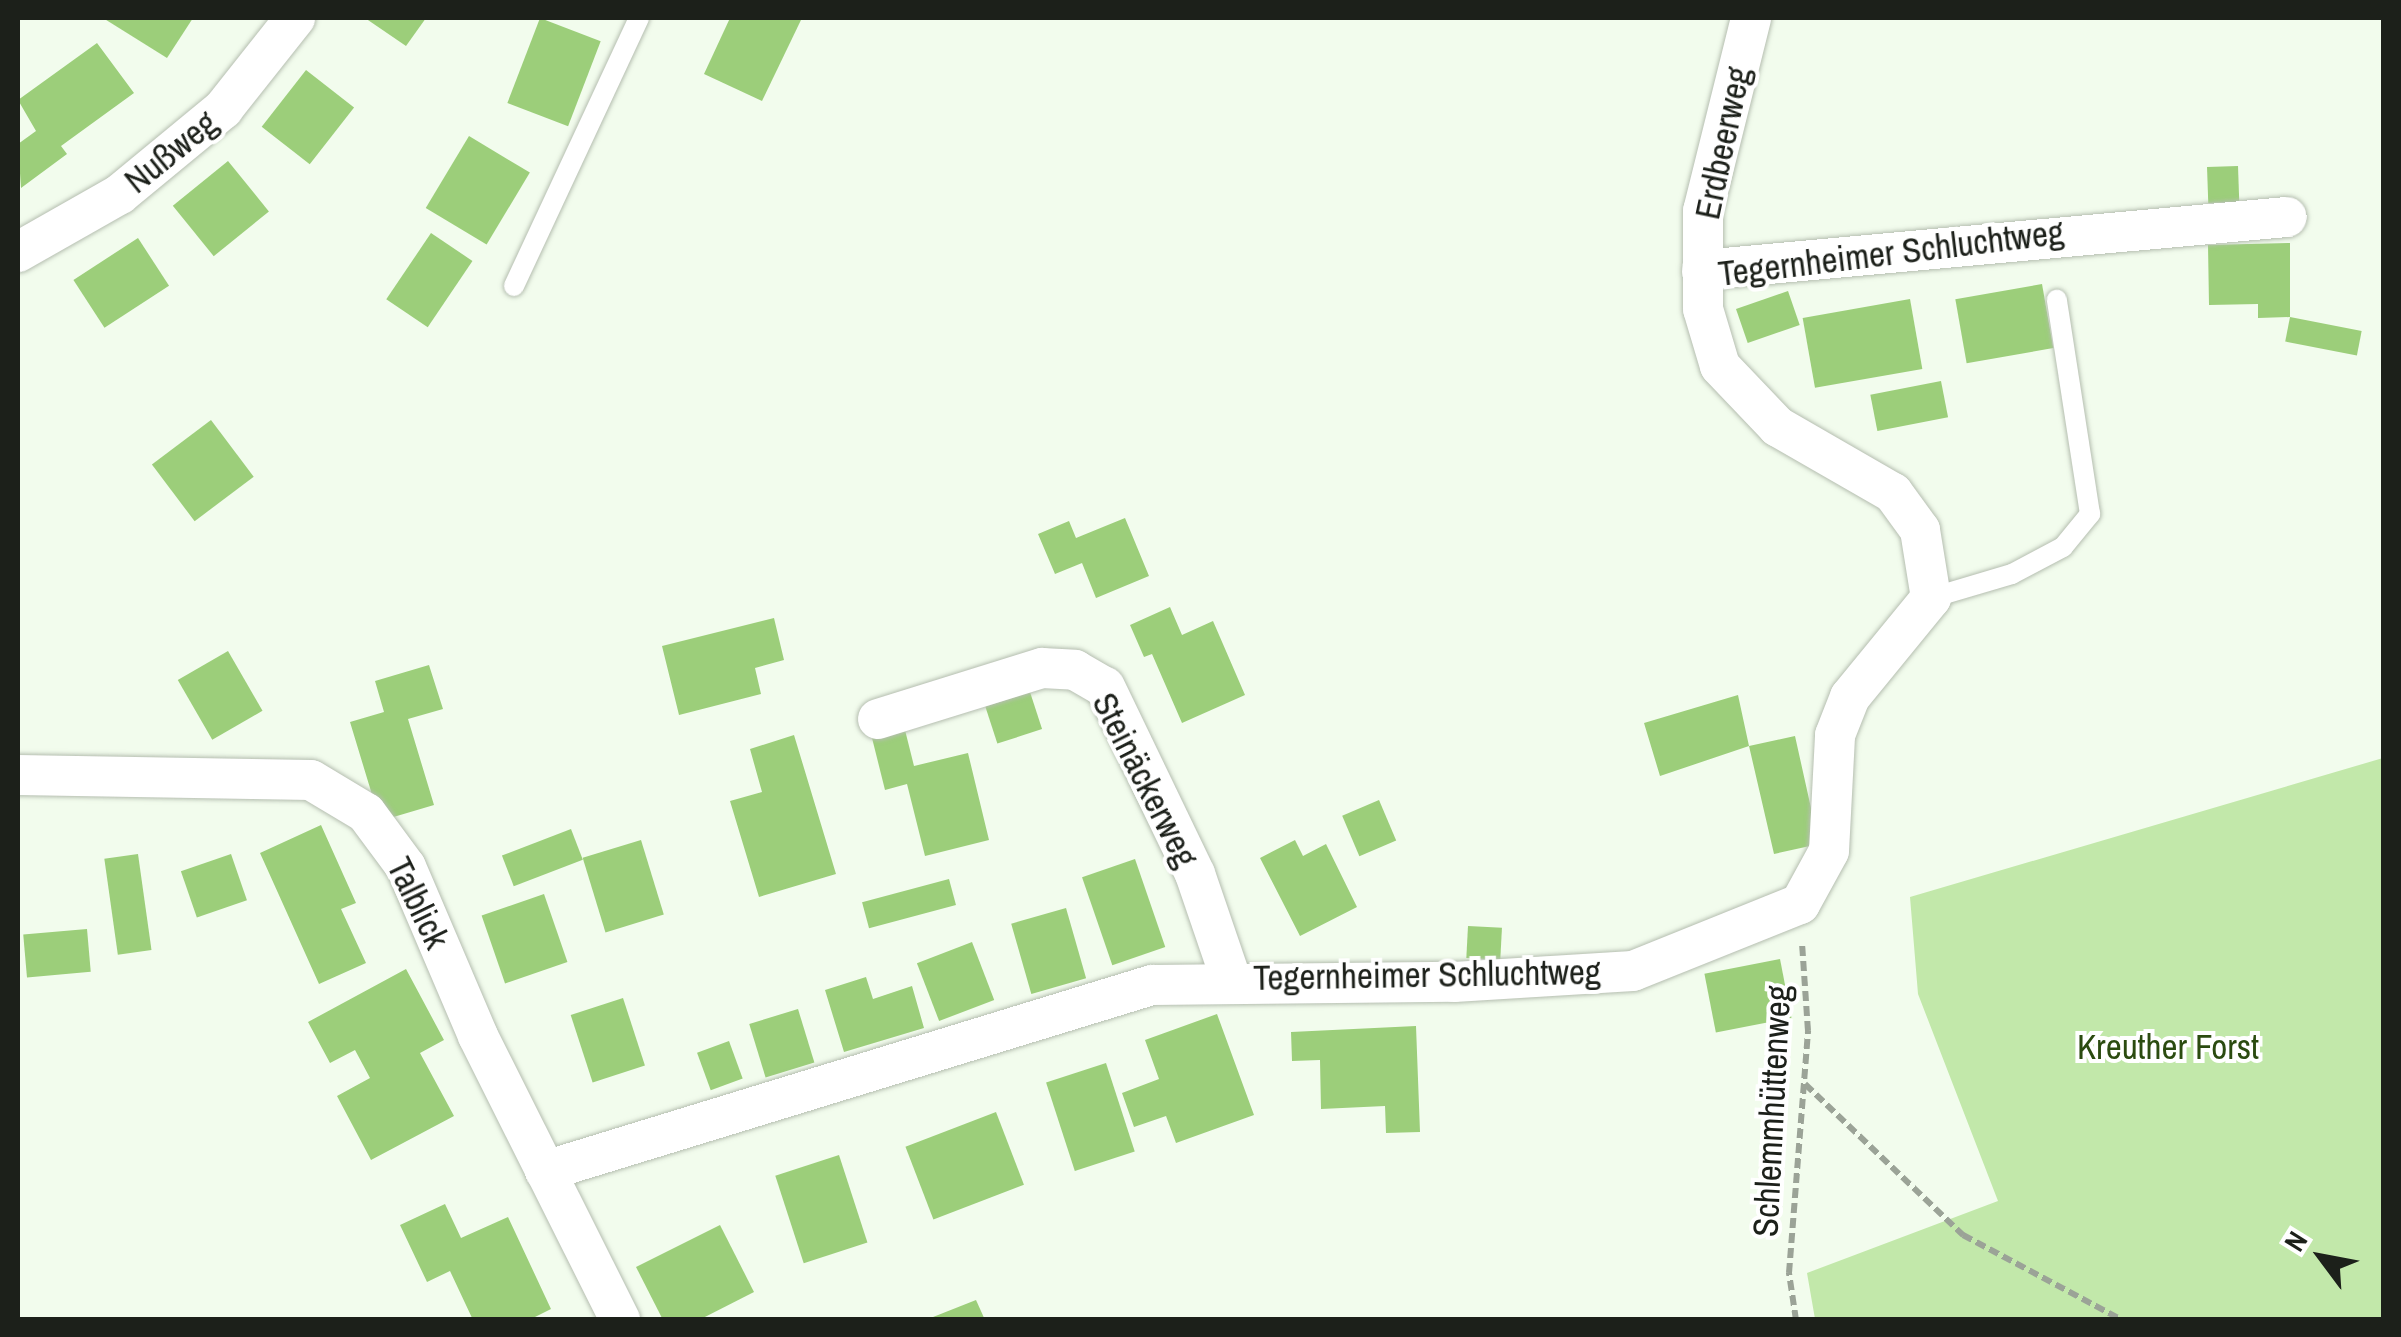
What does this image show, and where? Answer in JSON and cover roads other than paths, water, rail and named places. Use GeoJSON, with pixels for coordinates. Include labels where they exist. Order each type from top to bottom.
{"type":"FeatureCollection","features":[{"type":"Feature","properties":{"kind":"street","name":"Nußweg"},"geometry":{"type":"LineString","coordinates":[[18,252],[120,194],[223,109],[295,18]]}},
{"type":"Feature","properties":{"kind":"street","name":"Erdbeerweg"},"geometry":{"type":"LineString","coordinates":[[1702,270],[1703,211],[1751,18]]}},
{"type":"Feature","properties":{"kind":"street","name":"Tegernheimer Schluchtweg"},"geometry":{"type":"LineString","coordinates":[[545,1171],[1152,984],[1231,978],[1454,982],[1633,971],[1800,904],[1829,851],[1836,734],[1850,697],[1931,598],[1920,530],[1893,493],[1778,427],[1720,366],[1703,310],[1702,270],[2288,217]]}},
{"type":"Feature","properties":{"kind":"street","name":"Steinäckerweg"},"geometry":{"type":"LineString","coordinates":[[878,719],[1042,668],[1076,670],[1104,687],[1195,874],[1231,978]]}},
{"type":"Feature","properties":{"kind":"street","name":"Talblick"},"geometry":{"type":"LineString","coordinates":[[18,774],[311,780],[366,813],[406,866],[545,1171],[620,1320]]}},
{"type":"Feature","properties":{"kind":"lane"},"geometry":{"type":"LineString","coordinates":[[514,286],[639,18]]}},
{"type":"Feature","properties":{"kind":"lane"},"geometry":{"type":"LineString","coordinates":[[1931,598],[2012,574],[2063,547],[2090,514],[2057,300]]}},
{"type":"Feature","properties":{"kind":"park label","name":"Kreuther Forst"},"geometry":{"type":"Point","coordinates":[2168,1047]}}]}
